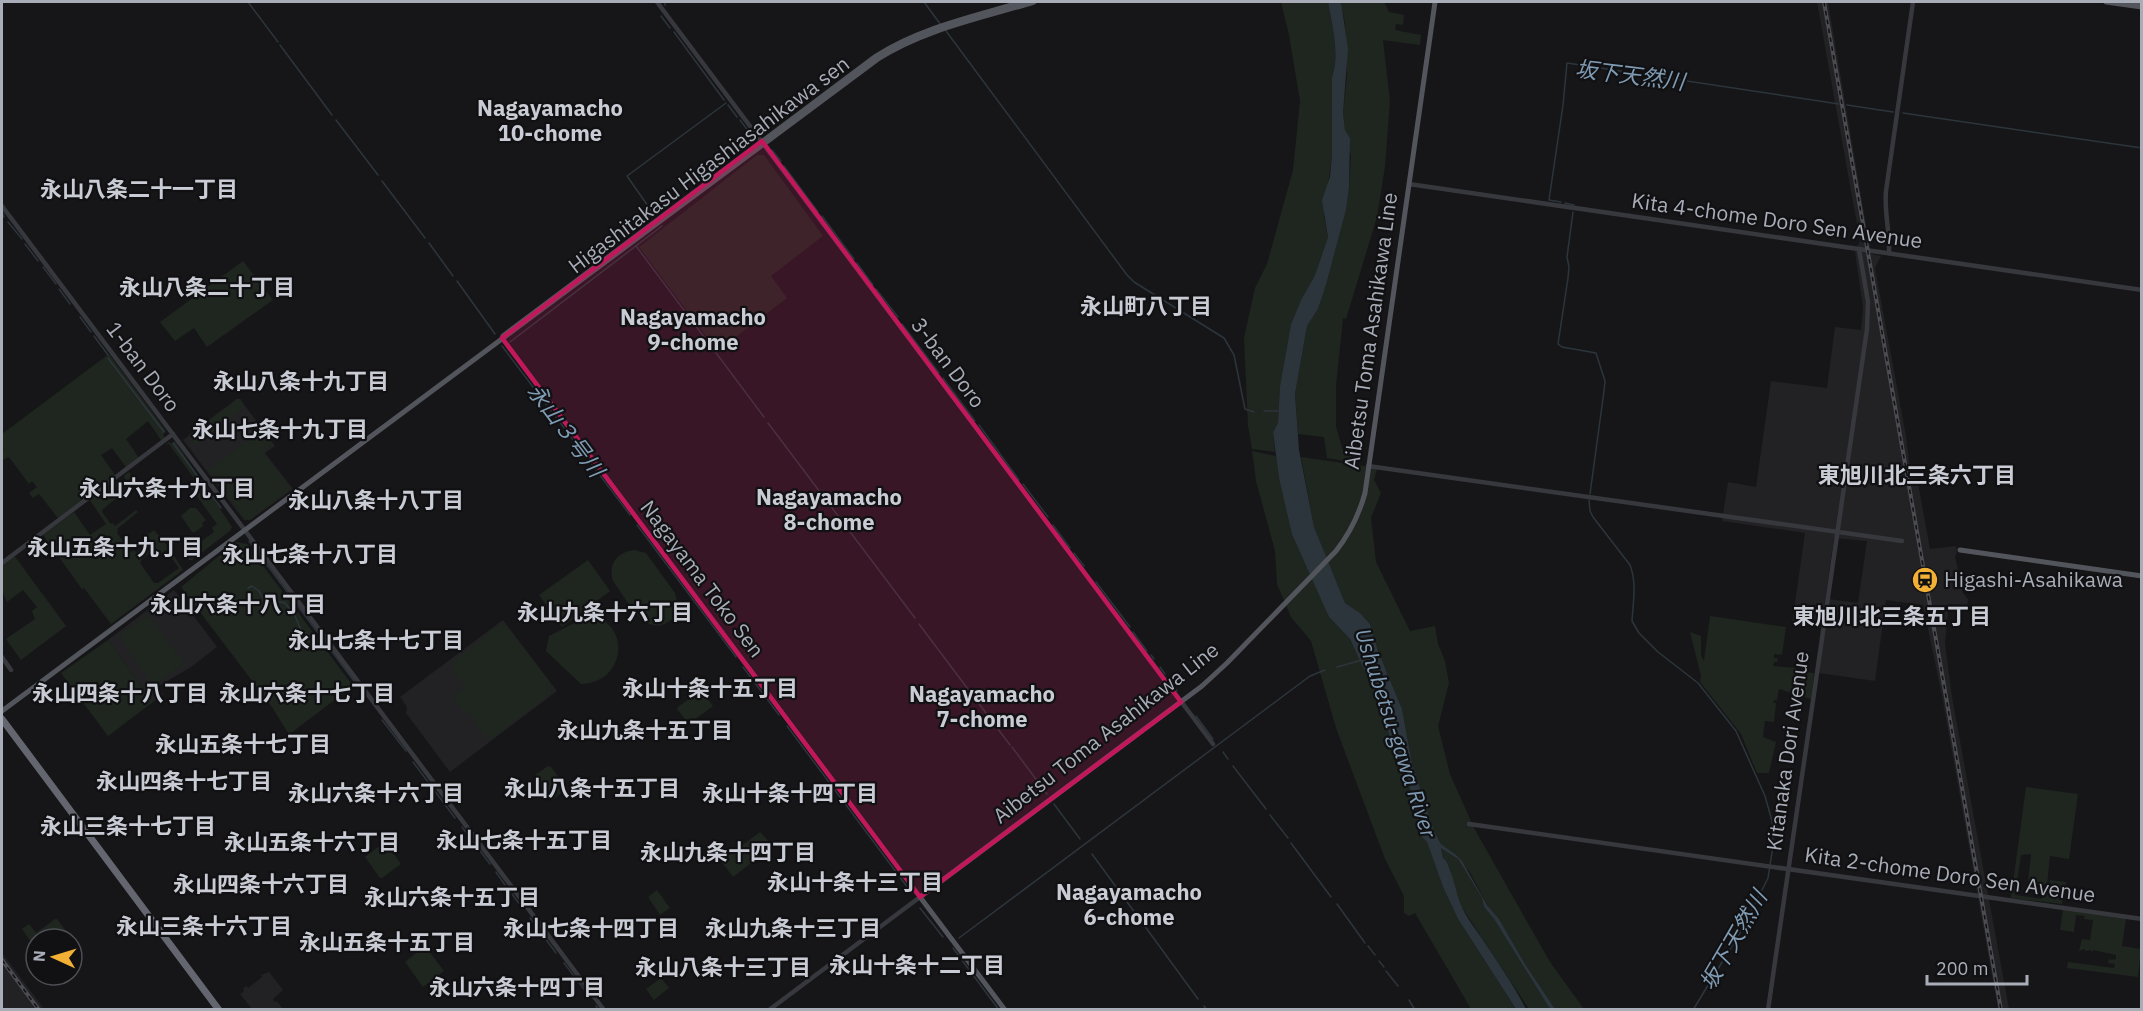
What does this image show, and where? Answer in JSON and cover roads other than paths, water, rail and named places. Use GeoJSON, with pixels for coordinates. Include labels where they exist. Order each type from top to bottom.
{"type":"FeatureCollection","features":[{"type":"Feature","properties":{"kind":"highway"},"geometry":{"type":"LineString","coordinates":[[2,719],[219,1010]]}},
{"type":"Feature","properties":{"kind":"main road","name":"Higashitakasu Higashiasahikawa sen"},"geometry":{"type":"LineString","coordinates":[[2,711],[878,59],[908,41],[943,27],[1022,2]]}},
{"type":"Feature","properties":{"kind":"main road","name":"Higashitakasu Higashiasahikawa sen"},"geometry":{"type":"LineString","coordinates":[[943,27],[1035,2]]}},
{"type":"Feature","properties":{"kind":"main road","name":"Aibetsu Toma Asahikawa Line"},"geometry":{"type":"LineString","coordinates":[[920,897],[1181,702],[1227,663],[1336,551],[1354,524],[1365,493],[1435,2]]}},
{"type":"Feature","properties":{"kind":"main road"},"geometry":{"type":"LineString","coordinates":[[2106,2],[2142,4]]}},
{"type":"Feature","properties":{"kind":"main road"},"geometry":{"type":"LineString","coordinates":[[2134,2],[2142,4]]}},
{"type":"Feature","properties":{"kind":"main road"},"geometry":{"type":"LineString","coordinates":[[1960,550],[2142,576]]}},
{"type":"Feature","properties":{"kind":"main road"},"geometry":{"type":"LineString","coordinates":[[920,897],[1005,1010]]}},
{"type":"Feature","properties":{"kind":"street","name":"3-ban Doro"},"geometry":{"type":"LineString","coordinates":[[657,2],[1213,744]]}},
{"type":"Feature","properties":{"kind":"street"},"geometry":{"type":"LineString","coordinates":[[1889,253],[1886,191],[1913,2]]}},
{"type":"Feature","properties":{"kind":"street","name":"Kita 4-chome Doro Sen Avenue"},"geometry":{"type":"LineString","coordinates":[[1409,184],[2142,290]]}},
{"type":"Feature","properties":{"kind":"street","name":"1-ban Doro"},"geometry":{"type":"LineString","coordinates":[[2,206],[604,1010]]}},
{"type":"Feature","properties":{"kind":"street","name":"Kitanaka Dori Avenue"},"geometry":{"type":"LineString","coordinates":[[1768,1010],[1868,313],[1858,249]]}},
{"type":"Feature","properties":{"kind":"street","name":"Nagayama Toko Sen"},"geometry":{"type":"LineString","coordinates":[[502,338],[920,897]]}},
{"type":"Feature","properties":{"kind":"street"},"geometry":{"type":"LineString","coordinates":[[2,563],[173,434]]}},
{"type":"Feature","properties":{"kind":"street"},"geometry":{"type":"LineString","coordinates":[[1368,466],[1902,541]]}},
{"type":"Feature","properties":{"kind":"street"},"geometry":{"type":"LineString","coordinates":[[2,657],[11,670]]}},
{"type":"Feature","properties":{"kind":"street","name":"Kita 2-chome Doro Sen Avenue"},"geometry":{"type":"LineString","coordinates":[[1469,824],[2142,919]]}},
{"type":"Feature","properties":{"kind":"street"},"geometry":{"type":"LineString","coordinates":[[769,1010],[920,897]]}},
{"type":"Feature","properties":{"kind":"water","name":"Ushubetsu-gawa River"},"geometry":{"type":"Polygon","coordinates":[[[1328,2],[1341,2],[1348,49],[1343,113],[1345,130],[1350,138],[1349,188],[1346,210],[1326,285],[1318,309],[1307,326],[1295,394],[1299,450],[1314,527],[1345,603],[1360,613],[1370,624],[1378,651],[1402,709],[1412,763],[1434,831],[1441,844],[1462,861],[1487,905],[1499,919],[1555,1009],[1550,1009],[1494,919],[1484,907],[1482,898],[1458,859],[1441,848],[1463,909],[1526,1009],[1516,1009],[1458,919],[1443,887],[1427,842],[1421,836],[1407,775],[1391,743],[1384,713],[1350,639],[1329,617],[1292,534],[1279,478],[1273,432],[1278,423],[1280,386],[1291,324],[1315,275],[1328,237],[1322,200],[1330,177],[1332,77],[1335,59],[1328,2]]]}},
{"type":"Feature","properties":{"kind":"waterway","name":"永山３号川"},"geometry":{"type":"LineString","coordinates":[[248,2],[278,42]]}},
{"type":"Feature","properties":{"kind":"waterway"},"geometry":{"type":"LineString","coordinates":[[924,2],[941,25]]}},
{"type":"Feature","properties":{"kind":"waterway"},"geometry":{"type":"LineString","coordinates":[[661,16],[670,28]]}},
{"type":"Feature","properties":{"kind":"waterway"},"geometry":{"type":"LineString","coordinates":[[946,31],[1127,275],[1134,282],[1224,338],[1234,355],[1245,409],[1254,412]]}},
{"type":"Feature","properties":{"kind":"waterway"},"geometry":{"type":"LineString","coordinates":[[674,32],[724,100]]}},
{"type":"Feature","properties":{"kind":"waterway","name":"永山３号川"},"geometry":{"type":"LineString","coordinates":[[280,45],[332,115]]}},
{"type":"Feature","properties":{"kind":"waterway","name":"坂下天然川"},"geometry":{"type":"LineString","coordinates":[[1561,202],[1549,200],[1567,63],[1839,104]]}},
{"type":"Feature","properties":{"kind":"waterway"},"geometry":{"type":"LineString","coordinates":[[655,216],[627,176],[726,103]]}},
{"type":"Feature","properties":{"kind":"waterway"},"geometry":{"type":"LineString","coordinates":[[728,105],[737,117]]}},
{"type":"Feature","properties":{"kind":"waterway","name":"坂下天然川"},"geometry":{"type":"LineString","coordinates":[[1847,105],[1893,112]]}},
{"type":"Feature","properties":{"kind":"waterway","name":"坂下天然川"},"geometry":{"type":"LineString","coordinates":[[1903,113],[2142,148]]}},
{"type":"Feature","properties":{"kind":"waterway","name":"永山３号川"},"geometry":{"type":"LineString","coordinates":[[336,120],[378,175]]}},
{"type":"Feature","properties":{"kind":"waterway"},"geometry":{"type":"LineString","coordinates":[[740,120],[752,136]]}},
{"type":"Feature","properties":{"kind":"waterway"},"geometry":{"type":"LineString","coordinates":[[772,150],[781,161]]}},
{"type":"Feature","properties":{"kind":"waterway"},"geometry":{"type":"LineString","coordinates":[[784,166],[818,212]]}},
{"type":"Feature","properties":{"kind":"waterway","name":"永山３号川"},"geometry":{"type":"LineString","coordinates":[[382,181],[425,238]]}},
{"type":"Feature","properties":{"kind":"waterway","name":"坂下天然川"},"geometry":{"type":"LineString","coordinates":[[1565,203],[1574,205]]}},
{"type":"Feature","properties":{"kind":"waterway"},"geometry":{"type":"LineString","coordinates":[[2,211],[4,217]]}},
{"type":"Feature","properties":{"kind":"waterway","name":"坂下天然川"},"geometry":{"type":"LineString","coordinates":[[1573,212],[1567,257],[1568,278],[1558,344],[1562,347],[1596,353],[1605,381],[1590,494]]}},
{"type":"Feature","properties":{"kind":"waterway"},"geometry":{"type":"LineString","coordinates":[[822,216],[854,259]]}},
{"type":"Feature","properties":{"kind":"waterway"},"geometry":{"type":"LineString","coordinates":[[8,222],[22,239]]}},
{"type":"Feature","properties":{"kind":"waterway"},"geometry":{"type":"LineString","coordinates":[[510,342],[662,226]]}},
{"type":"Feature","properties":{"kind":"waterway","name":"永山３号川"},"geometry":{"type":"LineString","coordinates":[[429,243],[453,276]]}},
{"type":"Feature","properties":{"kind":"waterway"},"geometry":{"type":"LineString","coordinates":[[25,244],[38,261]]}},
{"type":"Feature","properties":{"kind":"waterway"},"geometry":{"type":"LineString","coordinates":[[636,246],[764,417]]}},
{"type":"Feature","properties":{"kind":"waterway"},"geometry":{"type":"LineString","coordinates":[[857,263],[873,285]]}},
{"type":"Feature","properties":{"kind":"waterway"},"geometry":{"type":"LineString","coordinates":[[43,267],[56,284]]}},
{"type":"Feature","properties":{"kind":"waterway","name":"永山３号川"},"geometry":{"type":"LineString","coordinates":[[457,281],[495,334]]}},
{"type":"Feature","properties":{"kind":"waterway"},"geometry":{"type":"LineString","coordinates":[[59,289],[70,304]]}},
{"type":"Feature","properties":{"kind":"waterway"},"geometry":{"type":"LineString","coordinates":[[876,289],[898,317]]}},
{"type":"Feature","properties":{"kind":"waterway"},"geometry":{"type":"LineString","coordinates":[[80,317],[91,332]]}},
{"type":"Feature","properties":{"kind":"waterway"},"geometry":{"type":"LineString","coordinates":[[902,324],[939,373]]}},
{"type":"Feature","properties":{"kind":"waterway"},"geometry":{"type":"LineString","coordinates":[[94,336],[108,355]]}},
{"type":"Feature","properties":{"kind":"waterway","name":"永山３号川"},"geometry":{"type":"LineString","coordinates":[[502,346],[630,515]]}},
{"type":"Feature","properties":{"kind":"waterway"},"geometry":{"type":"LineString","coordinates":[[108,358],[164,432]]}},
{"type":"Feature","properties":{"kind":"waterway"},"geometry":{"type":"LineString","coordinates":[[943,378],[975,421]]}},
{"type":"Feature","properties":{"kind":"waterway"},"geometry":{"type":"LineString","coordinates":[[1264,411],[1279,411]]}},
{"type":"Feature","properties":{"kind":"waterway"},"geometry":{"type":"LineString","coordinates":[[768,423],[915,618]]}},
{"type":"Feature","properties":{"kind":"waterway"},"geometry":{"type":"LineString","coordinates":[[979,425],[1019,480]]}},
{"type":"Feature","properties":{"kind":"waterway"},"geometry":{"type":"LineString","coordinates":[[173,443],[221,508]]}},
{"type":"Feature","properties":{"kind":"waterway"},"geometry":{"type":"LineString","coordinates":[[1023,484],[1048,517]]}},
{"type":"Feature","properties":{"kind":"waterway","name":"坂下天然川"},"geometry":{"type":"LineString","coordinates":[[1589,500],[1593,517],[1630,565],[1634,586],[1632,621],[1639,633],[1658,652],[1698,683],[1736,731],[1765,796],[1772,821],[1773,846],[1768,878],[1744,926],[1693,1010]]}},
{"type":"Feature","properties":{"kind":"waterway","name":"永山３号川"},"geometry":{"type":"LineString","coordinates":[[637,525],[736,657]]}},
{"type":"Feature","properties":{"kind":"waterway"},"geometry":{"type":"LineString","coordinates":[[1053,525],[1070,548]]}},
{"type":"Feature","properties":{"kind":"waterway"},"geometry":{"type":"LineString","coordinates":[[249,541],[354,681]]}},
{"type":"Feature","properties":{"kind":"waterway"},"geometry":{"type":"LineString","coordinates":[[1074,553],[1084,566]]}},
{"type":"Feature","properties":{"kind":"waterway"},"geometry":{"type":"LineString","coordinates":[[1096,582],[1130,627]]}},
{"type":"Feature","properties":{"kind":"waterway"},"geometry":{"type":"LineString","coordinates":[[248,588],[252,586],[263,598],[285,603],[295,616],[301,630],[312,637],[318,646]]}},
{"type":"Feature","properties":{"kind":"waterway"},"geometry":{"type":"LineString","coordinates":[[919,624],[1010,745]]}},
{"type":"Feature","properties":{"kind":"waterway"},"geometry":{"type":"LineString","coordinates":[[1133,632],[1147,651]]}},
{"type":"Feature","properties":{"kind":"waterway"},"geometry":{"type":"LineString","coordinates":[[1151,655],[1154,659]]}},
{"type":"Feature","properties":{"kind":"waterway","name":"Ushubetsu-gawa River"},"geometry":{"type":"LineString","coordinates":[[1337,667],[1362,660]]}},
{"type":"Feature","properties":{"kind":"waterway","name":"永山３号川"},"geometry":{"type":"LineString","coordinates":[[743,667],[779,715]]}},
{"type":"Feature","properties":{"kind":"waterway"},"geometry":{"type":"LineString","coordinates":[[1160,667],[1165,674]]}},
{"type":"Feature","properties":{"kind":"waterway"},"geometry":{"type":"LineString","coordinates":[[959,938],[1310,676],[1325,670]]}},
{"type":"Feature","properties":{"kind":"waterway"},"geometry":{"type":"LineString","coordinates":[[1168,679],[1177,691]]}},
{"type":"Feature","properties":{"kind":"waterway"},"geometry":{"type":"LineString","coordinates":[[1196,716],[1213,739]]}},
{"type":"Feature","properties":{"kind":"waterway"},"geometry":{"type":"LineString","coordinates":[[382,720],[406,751]]}},
{"type":"Feature","properties":{"kind":"waterway","name":"永山３号川"},"geometry":{"type":"LineString","coordinates":[[787,726],[911,892]]}},
{"type":"Feature","properties":{"kind":"waterway"},"geometry":{"type":"LineString","coordinates":[[1012,747],[1047,794]]}},
{"type":"Feature","properties":{"kind":"waterway"},"geometry":{"type":"LineString","coordinates":[[1223,752],[1228,759]]}},
{"type":"Feature","properties":{"kind":"waterway"},"geometry":{"type":"LineString","coordinates":[[413,762],[455,818]]}},
{"type":"Feature","properties":{"kind":"waterway"},"geometry":{"type":"LineString","coordinates":[[1233,766],[1266,809]]}},
{"type":"Feature","properties":{"kind":"waterway"},"geometry":{"type":"LineString","coordinates":[[1054,804],[1080,839]]}},
{"type":"Feature","properties":{"kind":"waterway"},"geometry":{"type":"LineString","coordinates":[[1270,815],[1288,838]]}},
{"type":"Feature","properties":{"kind":"waterway"},"geometry":{"type":"LineString","coordinates":[[462,827],[490,864]]}},
{"type":"Feature","properties":{"kind":"waterway"},"geometry":{"type":"LineString","coordinates":[[1291,843],[1331,897]]}},
{"type":"Feature","properties":{"kind":"waterway"},"geometry":{"type":"LineString","coordinates":[[1092,854],[1198,999]]}},
{"type":"Feature","properties":{"kind":"waterway"},"geometry":{"type":"LineString","coordinates":[[496,872],[505,885]]}},
{"type":"Feature","properties":{"kind":"waterway"},"geometry":{"type":"LineString","coordinates":[[512,894],[521,906]]}},
{"type":"Feature","properties":{"kind":"waterway"},"geometry":{"type":"LineString","coordinates":[[1337,904],[1365,943]]}},
{"type":"Feature","properties":{"kind":"waterway","name":"永山３号川"},"geometry":{"type":"LineString","coordinates":[[920,908],[943,937]]}},
{"type":"Feature","properties":{"kind":"waterway"},"geometry":{"type":"LineString","coordinates":[[530,918],[556,953]]}},
{"type":"Feature","properties":{"kind":"waterway"},"geometry":{"type":"LineString","coordinates":[[1368,946],[1375,955]]}},
{"type":"Feature","properties":{"kind":"waterway","name":"永山３号川"},"geometry":{"type":"LineString","coordinates":[[953,948],[999,1010]]}},
{"type":"Feature","properties":{"kind":"waterway"},"geometry":{"type":"LineString","coordinates":[[1379,961],[1384,967]]}},
{"type":"Feature","properties":{"kind":"waterway"},"geometry":{"type":"LineString","coordinates":[[564,963],[590,997]]}},
{"type":"Feature","properties":{"kind":"waterway"},"geometry":{"type":"LineString","coordinates":[[1386,971],[1398,986]]}},
{"type":"Feature","properties":{"kind":"waterway"},"geometry":{"type":"LineString","coordinates":[[1409,1000],[1415,1010]]}},
{"type":"Feature","properties":{"kind":"waterway"},"geometry":{"type":"LineString","coordinates":[[596,1006],[599,1010]]}},
{"type":"Feature","properties":{"kind":"waterway"},"geometry":{"type":"LineString","coordinates":[[1204,1006],[1207,1010]]}},
{"type":"Feature","properties":{"kind":"railway"},"geometry":{"type":"LineString","coordinates":[[1824,2],[2001,1010]]}},
{"type":"Feature","properties":{"kind":"railway"},"geometry":{"type":"LineString","coordinates":[[2,960],[39,1010]]}},
{"type":"Feature","properties":{"kind":"place","name":"Higashi-Asahikawa"},"geometry":{"type":"Point","coordinates":[1925,580]}},
{"type":"Feature","properties":{"kind":"district","name":"Nagayamacho 10-chome"},"geometry":{"type":"Point","coordinates":[550,120]}},
{"type":"Feature","properties":{"kind":"district","name":"永山八条二十一丁目"},"geometry":{"type":"Point","coordinates":[139,189]}},
{"type":"Feature","properties":{"kind":"district","name":"永山八条二十丁目"},"geometry":{"type":"Point","coordinates":[207,287]}},
{"type":"Feature","properties":{"kind":"district","name":"永山町八丁目"},"geometry":{"type":"Point","coordinates":[1146,306]}},
{"type":"Feature","properties":{"kind":"district","name":"Nagayamacho 9-chome"},"geometry":{"type":"Point","coordinates":[693,330]}},
{"type":"Feature","properties":{"kind":"district","name":"永山八条十九丁目"},"geometry":{"type":"Point","coordinates":[301,381]}},
{"type":"Feature","properties":{"kind":"district","name":"永山七条十九丁目"},"geometry":{"type":"Point","coordinates":[280,429]}},
{"type":"Feature","properties":{"kind":"district","name":"東旭川北三条六丁目"},"geometry":{"type":"Point","coordinates":[1917,475]}},
{"type":"Feature","properties":{"kind":"district","name":"永山六条十九丁目"},"geometry":{"type":"Point","coordinates":[167,488]}},
{"type":"Feature","properties":{"kind":"district","name":"永山八条十八丁目"},"geometry":{"type":"Point","coordinates":[376,500]}},
{"type":"Feature","properties":{"kind":"district","name":"Nagayamacho 8-chome"},"geometry":{"type":"Point","coordinates":[829,510]}},
{"type":"Feature","properties":{"kind":"district","name":"永山五条十九丁目"},"geometry":{"type":"Point","coordinates":[115,547]}},
{"type":"Feature","properties":{"kind":"district","name":"永山七条十八丁目"},"geometry":{"type":"Point","coordinates":[310,554]}},
{"type":"Feature","properties":{"kind":"district","name":"永山六条十八丁目"},"geometry":{"type":"Point","coordinates":[238,604]}},
{"type":"Feature","properties":{"kind":"district","name":"永山九条十六丁目"},"geometry":{"type":"Point","coordinates":[605,612]}},
{"type":"Feature","properties":{"kind":"district","name":"東旭川北三条五丁目"},"geometry":{"type":"Point","coordinates":[1892,616]}},
{"type":"Feature","properties":{"kind":"district","name":"永山七条十七丁目"},"geometry":{"type":"Point","coordinates":[376,640]}},
{"type":"Feature","properties":{"kind":"district","name":"永山十条十五丁目"},"geometry":{"type":"Point","coordinates":[710,688]}},
{"type":"Feature","properties":{"kind":"district","name":"永山四条十八丁目"},"geometry":{"type":"Point","coordinates":[120,693]}},
{"type":"Feature","properties":{"kind":"district","name":"永山六条十七丁目"},"geometry":{"type":"Point","coordinates":[307,693]}},
{"type":"Feature","properties":{"kind":"district","name":"Nagayamacho 7-chome"},"geometry":{"type":"Point","coordinates":[982,706]}},
{"type":"Feature","properties":{"kind":"district","name":"永山九条十五丁目"},"geometry":{"type":"Point","coordinates":[645,730]}},
{"type":"Feature","properties":{"kind":"district","name":"永山五条十七丁目"},"geometry":{"type":"Point","coordinates":[243,744]}},
{"type":"Feature","properties":{"kind":"district","name":"永山四条十七丁目"},"geometry":{"type":"Point","coordinates":[184,781]}},
{"type":"Feature","properties":{"kind":"district","name":"永山八条十五丁目"},"geometry":{"type":"Point","coordinates":[592,788]}},
{"type":"Feature","properties":{"kind":"district","name":"永山六条十六丁目"},"geometry":{"type":"Point","coordinates":[376,793]}},
{"type":"Feature","properties":{"kind":"district","name":"永山十条十四丁目"},"geometry":{"type":"Point","coordinates":[790,793]}},
{"type":"Feature","properties":{"kind":"district","name":"永山三条十七丁目"},"geometry":{"type":"Point","coordinates":[128,826]}},
{"type":"Feature","properties":{"kind":"district","name":"永山七条十五丁目"},"geometry":{"type":"Point","coordinates":[524,840]}},
{"type":"Feature","properties":{"kind":"district","name":"永山五条十六丁目"},"geometry":{"type":"Point","coordinates":[312,842]}},
{"type":"Feature","properties":{"kind":"district","name":"永山九条十四丁目"},"geometry":{"type":"Point","coordinates":[728,852]}},
{"type":"Feature","properties":{"kind":"district","name":"永山十条十三丁目"},"geometry":{"type":"Point","coordinates":[855,882]}},
{"type":"Feature","properties":{"kind":"district","name":"永山四条十六丁目"},"geometry":{"type":"Point","coordinates":[261,884]}},
{"type":"Feature","properties":{"kind":"district","name":"永山六条十五丁目"},"geometry":{"type":"Point","coordinates":[452,897]}},
{"type":"Feature","properties":{"kind":"district","name":"Nagayamacho 6-chome"},"geometry":{"type":"Point","coordinates":[1129,904]}},
{"type":"Feature","properties":{"kind":"district","name":"永山三条十六丁目"},"geometry":{"type":"Point","coordinates":[204,926]}},
{"type":"Feature","properties":{"kind":"district","name":"永山七条十四丁目"},"geometry":{"type":"Point","coordinates":[591,928]}},
{"type":"Feature","properties":{"kind":"district","name":"永山九条十三丁目"},"geometry":{"type":"Point","coordinates":[793,928]}},
{"type":"Feature","properties":{"kind":"district","name":"永山五条十五丁目"},"geometry":{"type":"Point","coordinates":[387,942]}},
{"type":"Feature","properties":{"kind":"district","name":"永山十条十二丁目"},"geometry":{"type":"Point","coordinates":[917,965]}},
{"type":"Feature","properties":{"kind":"district","name":"永山八条十三丁目"},"geometry":{"type":"Point","coordinates":[723,967]}},
{"type":"Feature","properties":{"kind":"district","name":"永山六条十四丁目"},"geometry":{"type":"Point","coordinates":[517,987]}}]}
